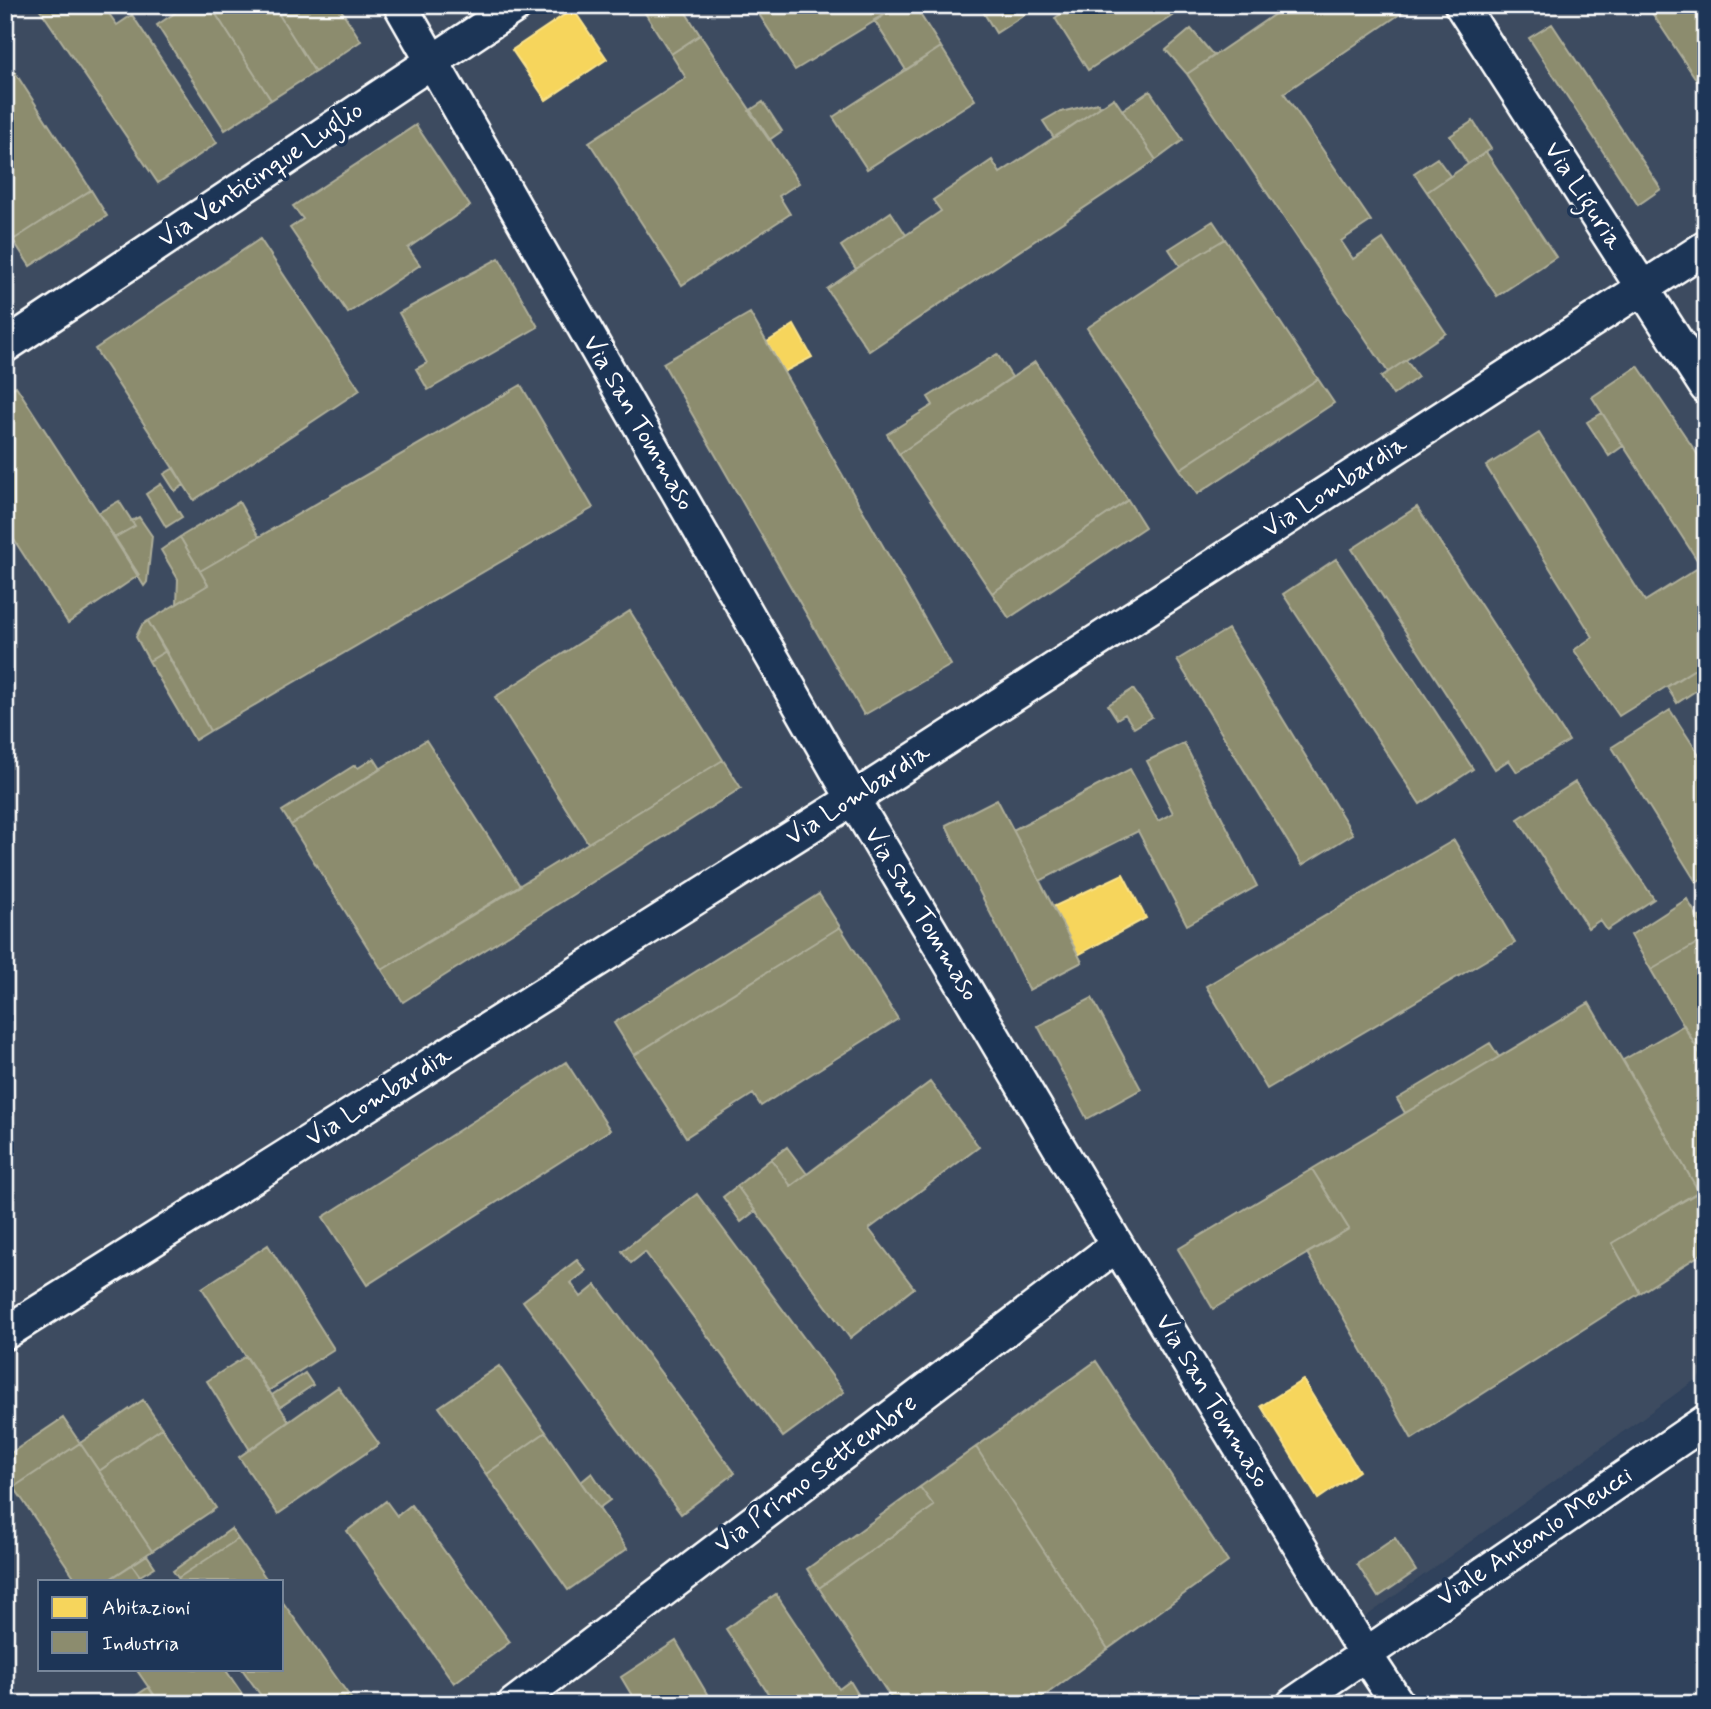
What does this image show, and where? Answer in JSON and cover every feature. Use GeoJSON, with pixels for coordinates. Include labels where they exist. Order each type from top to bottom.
{"type":"FeatureCollection","features":[{"type":"Feature","properties":{"kind":"street","name":"Via San Tommaso"},"geometry":{"type":"LineString","coordinates":[[400,5],[430,62],[853,799],[1117,1245],[1398,1704]]}},
{"type":"Feature","properties":{"kind":"street","name":"Via Venticinque Luglio"},"geometry":{"type":"LineString","coordinates":[[5,346],[517,5]]}},
{"type":"Feature","properties":{"kind":"street","name":"Via Liguria"},"geometry":{"type":"LineString","coordinates":[[1461,5],[1706,387]]}},
{"type":"Feature","properties":{"kind":"street","name":"Via Lombardia"},"geometry":{"type":"LineString","coordinates":[[5,1333],[853,799],[1706,247]]}},
{"type":"Feature","properties":{"kind":"street","name":"Via Primo Settembre"},"geometry":{"type":"LineString","coordinates":[[514,1704],[1117,1245]]}},
{"type":"Feature","properties":{"kind":"street","name":"Viale Antonio Meucci"},"geometry":{"type":"LineString","coordinates":[[1293,1704],[1706,1421]]}},
{"type":"Feature","properties":{"kind":"shaded area"},"geometry":{"type":"Polygon","coordinates":[[[5,5],[1706,5],[1706,1372],[1350,1628],[1395,1704],[5,1704],[5,5]]]}},
{"type":"Feature","properties":{"kind":"building: Abitazioni"},"geometry":{"type":"Polygon","coordinates":[[[573,9],[607,59],[546,100],[512,50],[573,9]]]}},
{"type":"Feature","properties":{"kind":"building: Abitazioni"},"geometry":{"type":"Polygon","coordinates":[[[794,325],[812,357],[784,372],[767,342],[794,325]]]}},
{"type":"Feature","properties":{"kind":"building: Abitazioni"},"geometry":{"type":"Polygon","coordinates":[[[1123,874],[1146,918],[1078,955],[1053,907],[1123,874]]]}},
{"type":"Feature","properties":{"kind":"building: Abitazioni"},"geometry":{"type":"Polygon","coordinates":[[[1303,1380],[1359,1471],[1318,1499],[1261,1406],[1303,1380]]]}},
{"type":"Feature","properties":{"kind":"building: Industria"},"geometry":{"type":"Polygon","coordinates":[[[37,5],[115,5],[107,11],[117,25],[132,15],[217,143],[158,183],[37,5]]]}},
{"type":"Feature","properties":{"kind":"building: Industria"},"geometry":{"type":"Polygon","coordinates":[[[187,5],[210,5],[271,100],[225,130],[157,25],[187,5]]]}},
{"type":"Feature","properties":{"kind":"building: Industria"},"geometry":{"type":"Polygon","coordinates":[[[210,5],[273,5],[315,72],[271,100],[210,5]]]}},
{"type":"Feature","properties":{"kind":"building: Industria"},"geometry":{"type":"Polygon","coordinates":[[[273,5],[338,5],[361,41],[315,72],[273,5]]]}},
{"type":"Feature","properties":{"kind":"building: Industria"},"geometry":{"type":"Polygon","coordinates":[[[640,5],[681,5],[700,35],[671,54],[640,5]]]}},
{"type":"Feature","properties":{"kind":"building: Industria"},"geometry":{"type":"Polygon","coordinates":[[[753,5],[901,5],[795,70],[753,5]]]}},
{"type":"Feature","properties":{"kind":"building: Industria"},"geometry":{"type":"Polygon","coordinates":[[[901,5],[914,5],[941,47],[906,70],[874,20],[901,5]]]}},
{"type":"Feature","properties":{"kind":"building: Industria"},"geometry":{"type":"Polygon","coordinates":[[[979,5],[1040,5],[996,33],[979,5]]]}},
{"type":"Feature","properties":{"kind":"building: Industria"},"geometry":{"type":"Polygon","coordinates":[[[1074,5],[1189,5],[1088,70],[1055,18],[1074,5]]]}},
{"type":"Feature","properties":{"kind":"building: Industria"},"geometry":{"type":"Polygon","coordinates":[[[1288,5],[1403,5],[1406,10],[1284,93],[1371,221],[1341,241],[1353,259],[1383,239],[1446,333],[1388,372],[1187,74],[1288,5]]]}},
{"type":"Feature","properties":{"kind":"building: Industria"},"geometry":{"type":"Polygon","coordinates":[[[1647,5],[1706,5],[1706,94],[1652,13],[1647,5]]]}},
{"type":"Feature","properties":{"kind":"building: Industria"},"geometry":{"type":"Polygon","coordinates":[[[1552,24],[1661,189],[1638,205],[1529,38],[1552,24]]]}},
{"type":"Feature","properties":{"kind":"building: Industria"},"geometry":{"type":"Polygon","coordinates":[[[1191,29],[1214,56],[1187,74],[1166,50],[1191,29]]]}},
{"type":"Feature","properties":{"kind":"building: Industria"},"geometry":{"type":"Polygon","coordinates":[[[700,35],[799,183],[779,196],[790,214],[682,285],[589,142],[686,78],[671,54],[700,35]]]}},
{"type":"Feature","properties":{"kind":"building: Industria"},"geometry":{"type":"Polygon","coordinates":[[[941,47],[975,100],[867,169],[833,117],[941,47]]]}},
{"type":"Feature","properties":{"kind":"building: Industria"},"geometry":{"type":"Polygon","coordinates":[[[5,57],[91,190],[13,240],[5,228],[5,57]]]}},
{"type":"Feature","properties":{"kind":"building: Industria"},"geometry":{"type":"Polygon","coordinates":[[[1150,91],[1183,140],[1156,160],[1122,110],[1150,91]]]}},
{"type":"Feature","properties":{"kind":"building: Industria"},"geometry":{"type":"Polygon","coordinates":[[[1114,98],[1156,160],[869,351],[827,289],[941,211],[933,200],[992,160],[1000,173],[1114,98]]]}},
{"type":"Feature","properties":{"kind":"building: Industria"},"geometry":{"type":"Polygon","coordinates":[[[763,102],[782,131],[769,140],[749,111],[763,102]]]}},
{"type":"Feature","properties":{"kind":"building: Industria"},"geometry":{"type":"Polygon","coordinates":[[[1098,103],[1100,107],[1054,138],[1043,121],[1057,113],[1098,103]]]}},
{"type":"Feature","properties":{"kind":"building: Industria"},"geometry":{"type":"Polygon","coordinates":[[[1473,121],[1491,149],[1468,164],[1450,136],[1473,121]]]}},
{"type":"Feature","properties":{"kind":"building: Industria"},"geometry":{"type":"Polygon","coordinates":[[[416,125],[470,206],[408,248],[420,265],[348,313],[290,228],[303,219],[293,206],[416,125]]]}},
{"type":"Feature","properties":{"kind":"building: Industria"},"geometry":{"type":"Polygon","coordinates":[[[1486,152],[1556,257],[1497,296],[1427,192],[1486,152]]]}},
{"type":"Feature","properties":{"kind":"building: Industria"},"geometry":{"type":"Polygon","coordinates":[[[1437,158],[1450,176],[1427,192],[1414,173],[1437,158]]]}},
{"type":"Feature","properties":{"kind":"building: Industria"},"geometry":{"type":"Polygon","coordinates":[[[91,190],[107,216],[30,266],[13,240],[91,190]]]}},
{"type":"Feature","properties":{"kind":"building: Industria"},"geometry":{"type":"Polygon","coordinates":[[[891,212],[906,235],[856,269],[841,246],[891,212]]]}},
{"type":"Feature","properties":{"kind":"building: Industria"},"geometry":{"type":"Polygon","coordinates":[[[1213,221],[1225,239],[1180,266],[1169,249],[1213,221]]]}},
{"type":"Feature","properties":{"kind":"building: Industria"},"geometry":{"type":"Polygon","coordinates":[[[260,239],[360,390],[194,500],[95,349],[260,239]]]}},
{"type":"Feature","properties":{"kind":"building: Industria"},"geometry":{"type":"Polygon","coordinates":[[[1225,239],[1318,379],[1180,469],[1087,328],[1225,239]]]}},
{"type":"Feature","properties":{"kind":"building: Industria"},"geometry":{"type":"Polygon","coordinates":[[[499,258],[538,327],[428,390],[416,369],[427,363],[399,313],[499,258]]]}},
{"type":"Feature","properties":{"kind":"building: Industria"},"geometry":{"type":"Polygon","coordinates":[[[750,313],[951,665],[864,715],[663,363],[750,313]]]}},
{"type":"Feature","properties":{"kind":"building: Industria"},"geometry":{"type":"Polygon","coordinates":[[[997,354],[1012,377],[899,454],[887,434],[933,405],[928,397],[997,354]]]}},
{"type":"Feature","properties":{"kind":"building: Industria"},"geometry":{"type":"Polygon","coordinates":[[[1406,360],[1418,377],[1393,395],[1381,377],[1406,360]]]}},
{"type":"Feature","properties":{"kind":"building: Industria"},"geometry":{"type":"Polygon","coordinates":[[[1035,362],[1128,500],[992,593],[899,454],[1035,362]]]}},
{"type":"Feature","properties":{"kind":"building: Industria"},"geometry":{"type":"Polygon","coordinates":[[[1638,366],[1706,467],[1706,662],[1619,716],[1574,650],[1593,637],[1486,466],[1539,433],[1645,601],[1701,566],[1592,397],[1638,366]]]}},
{"type":"Feature","properties":{"kind":"building: Industria"},"geometry":{"type":"Polygon","coordinates":[[[1318,379],[1334,403],[1197,494],[1180,469],[1318,379]]]}},
{"type":"Feature","properties":{"kind":"building: Industria"},"geometry":{"type":"Polygon","coordinates":[[[521,385],[593,508],[210,731],[148,621],[208,585],[200,571],[521,385]]]}},
{"type":"Feature","properties":{"kind":"building: Industria"},"geometry":{"type":"Polygon","coordinates":[[[16,386],[139,575],[68,623],[5,526],[5,392],[16,386]]]}},
{"type":"Feature","properties":{"kind":"building: Industria"},"geometry":{"type":"Polygon","coordinates":[[[1602,413],[1623,446],[1609,456],[1587,422],[1602,413]]]}},
{"type":"Feature","properties":{"kind":"building: Industria"},"geometry":{"type":"Polygon","coordinates":[[[174,468],[184,485],[175,491],[164,474],[174,468]]]}},
{"type":"Feature","properties":{"kind":"building: Industria"},"geometry":{"type":"Polygon","coordinates":[[[161,484],[182,517],[166,527],[146,494],[161,484]]]}},
{"type":"Feature","properties":{"kind":"building: Industria"},"geometry":{"type":"Polygon","coordinates":[[[1128,500],[1145,527],[1009,618],[992,593],[1128,500]]]}},
{"type":"Feature","properties":{"kind":"building: Industria"},"geometry":{"type":"Polygon","coordinates":[[[119,501],[135,526],[114,538],[98,513],[119,501]]]}},
{"type":"Feature","properties":{"kind":"building: Industria"},"geometry":{"type":"Polygon","coordinates":[[[239,502],[259,537],[200,571],[180,537],[239,502]]]}},
{"type":"Feature","properties":{"kind":"building: Industria"},"geometry":{"type":"Polygon","coordinates":[[[1417,507],[1569,741],[1517,772],[1509,760],[1495,769],[1352,549],[1417,507]]]}},
{"type":"Feature","properties":{"kind":"building: Industria"},"geometry":{"type":"Polygon","coordinates":[[[139,517],[152,536],[147,582],[144,586],[114,538],[135,526],[131,521],[139,517]]]}},
{"type":"Feature","properties":{"kind":"building: Industria"},"geometry":{"type":"Polygon","coordinates":[[[180,537],[208,585],[177,604],[178,579],[161,550],[180,537]]]}},
{"type":"Feature","properties":{"kind":"building: Industria"},"geometry":{"type":"Polygon","coordinates":[[[1336,559],[1473,769],[1420,804],[1283,594],[1336,559]]]}},
{"type":"Feature","properties":{"kind":"building: Industria"},"geometry":{"type":"Polygon","coordinates":[[[630,611],[723,760],[588,843],[495,697],[630,611]]]}},
{"type":"Feature","properties":{"kind":"building: Industria"},"geometry":{"type":"Polygon","coordinates":[[[148,621],[166,651],[149,661],[136,637],[142,625],[148,621]]]}},
{"type":"Feature","properties":{"kind":"building: Industria"},"geometry":{"type":"Polygon","coordinates":[[[1228,629],[1353,834],[1302,865],[1177,660],[1228,629]]]}},
{"type":"Feature","properties":{"kind":"building: Industria"},"geometry":{"type":"Polygon","coordinates":[[[166,651],[210,731],[195,740],[149,661],[166,651]]]}},
{"type":"Feature","properties":{"kind":"building: Industria"},"geometry":{"type":"Polygon","coordinates":[[[1706,662],[1706,684],[1677,703],[1667,687],[1706,662]]]}},
{"type":"Feature","properties":{"kind":"building: Industria"},"geometry":{"type":"Polygon","coordinates":[[[1133,689],[1152,717],[1134,728],[1125,714],[1117,719],[1108,705],[1133,689]]]}},
{"type":"Feature","properties":{"kind":"building: Industria"},"geometry":{"type":"Polygon","coordinates":[[[1706,704],[1706,722],[1698,710],[1706,704]]]}},
{"type":"Feature","properties":{"kind":"building: Industria"},"geometry":{"type":"Polygon","coordinates":[[[1670,710],[1706,765],[1706,876],[1696,882],[1612,747],[1670,710]]]}},
{"type":"Feature","properties":{"kind":"building: Industria"},"geometry":{"type":"Polygon","coordinates":[[[426,740],[520,886],[382,970],[291,825],[426,740]]]}},
{"type":"Feature","properties":{"kind":"building: Industria"},"geometry":{"type":"Polygon","coordinates":[[[1184,743],[1257,886],[1187,925],[1138,831],[1040,881],[1013,830],[1130,769],[1158,821],[1173,813],[1147,761],[1184,743]]]}},
{"type":"Feature","properties":{"kind":"building: Industria"},"geometry":{"type":"Polygon","coordinates":[[[374,758],[381,769],[291,825],[282,811],[355,765],[358,768],[374,758]]]}},
{"type":"Feature","properties":{"kind":"building: Industria"},"geometry":{"type":"Polygon","coordinates":[[[723,760],[741,788],[403,1002],[382,970],[723,760]]]}},
{"type":"Feature","properties":{"kind":"building: Industria"},"geometry":{"type":"Polygon","coordinates":[[[1575,782],[1654,899],[1607,930],[1600,920],[1588,928],[1518,819],[1575,782]]]}},
{"type":"Feature","properties":{"kind":"building: Industria"},"geometry":{"type":"Polygon","coordinates":[[[997,799],[1082,962],[1029,990],[946,825],[997,799]]]}},
{"type":"Feature","properties":{"kind":"building: Industria"},"geometry":{"type":"Polygon","coordinates":[[[1454,840],[1515,943],[1267,1089],[1206,986],[1454,840]]]}},
{"type":"Feature","properties":{"kind":"building: Industria"},"geometry":{"type":"Polygon","coordinates":[[[819,894],[840,927],[634,1055],[614,1023],[819,894]]]}},
{"type":"Feature","properties":{"kind":"building: Industria"},"geometry":{"type":"Polygon","coordinates":[[[1687,899],[1706,931],[1706,938],[1651,970],[1631,935],[1687,899]]]}},
{"type":"Feature","properties":{"kind":"building: Industria"},"geometry":{"type":"Polygon","coordinates":[[[1706,913],[1706,931],[1698,918],[1706,913]]]}},
{"type":"Feature","properties":{"kind":"building: Industria"},"geometry":{"type":"Polygon","coordinates":[[[840,927],[898,1019],[761,1106],[753,1094],[686,1137],[634,1055],[840,927]]]}},
{"type":"Feature","properties":{"kind":"building: Industria"},"geometry":{"type":"Polygon","coordinates":[[[1706,938],[1706,1064],[1651,970],[1706,938]]]}},
{"type":"Feature","properties":{"kind":"building: Industria"},"geometry":{"type":"Polygon","coordinates":[[[1092,998],[1141,1089],[1087,1119],[1038,1026],[1092,998]]]}},
{"type":"Feature","properties":{"kind":"building: Industria"},"geometry":{"type":"Polygon","coordinates":[[[1589,1003],[1699,1192],[1612,1243],[1640,1293],[1412,1439],[1307,1253],[1349,1229],[1312,1169],[1589,1003]]]}},
{"type":"Feature","properties":{"kind":"building: Industria"},"geometry":{"type":"Polygon","coordinates":[[[1684,1025],[1706,1064],[1706,1187],[1699,1192],[1623,1060],[1684,1025]]]}},
{"type":"Feature","properties":{"kind":"building: Industria"},"geometry":{"type":"Polygon","coordinates":[[[1490,1043],[1499,1057],[1405,1113],[1397,1099],[1490,1043]]]}},
{"type":"Feature","properties":{"kind":"building: Industria"},"geometry":{"type":"Polygon","coordinates":[[[566,1062],[610,1130],[367,1285],[323,1217],[566,1062]]]}},
{"type":"Feature","properties":{"kind":"building: Industria"},"geometry":{"type":"Polygon","coordinates":[[[930,1082],[979,1147],[869,1229],[914,1288],[850,1338],[737,1186],[771,1159],[791,1186],[930,1082]]]}},
{"type":"Feature","properties":{"kind":"building: Industria"},"geometry":{"type":"Polygon","coordinates":[[[787,1147],[807,1174],[791,1186],[771,1159],[787,1147]]]}},
{"type":"Feature","properties":{"kind":"building: Industria"},"geometry":{"type":"Polygon","coordinates":[[[1312,1169],[1349,1229],[1213,1309],[1178,1249],[1312,1169]]]}},
{"type":"Feature","properties":{"kind":"building: Industria"},"geometry":{"type":"Polygon","coordinates":[[[737,1186],[755,1211],[741,1222],[723,1197],[737,1186]]]}},
{"type":"Feature","properties":{"kind":"building: Industria"},"geometry":{"type":"Polygon","coordinates":[[[1706,1187],[1706,1251],[1640,1293],[1612,1243],[1706,1187]]]}},
{"type":"Feature","properties":{"kind":"building: Industria"},"geometry":{"type":"Polygon","coordinates":[[[697,1194],[844,1392],[783,1437],[645,1252],[631,1263],[622,1251],[697,1194]]]}},
{"type":"Feature","properties":{"kind":"building: Industria"},"geometry":{"type":"Polygon","coordinates":[[[268,1245],[334,1349],[268,1391],[202,1288],[268,1245]]]}},
{"type":"Feature","properties":{"kind":"building: Industria"},"geometry":{"type":"Polygon","coordinates":[[[577,1260],[586,1271],[571,1283],[581,1297],[596,1285],[735,1473],[681,1514],[523,1301],[577,1260]]]}},
{"type":"Feature","properties":{"kind":"building: Industria"},"geometry":{"type":"Polygon","coordinates":[[[246,1356],[289,1421],[250,1450],[207,1381],[246,1356]]]}},
{"type":"Feature","properties":{"kind":"building: Industria"},"geometry":{"type":"Polygon","coordinates":[[[1096,1361],[1228,1562],[1108,1649],[976,1447],[1096,1361]]]}},
{"type":"Feature","properties":{"kind":"building: Industria"},"geometry":{"type":"Polygon","coordinates":[[[499,1366],[546,1432],[486,1474],[439,1407],[499,1366]]]}},
{"type":"Feature","properties":{"kind":"building: Industria"},"geometry":{"type":"Polygon","coordinates":[[[305,1373],[313,1385],[280,1407],[272,1395],[305,1373]]]}},
{"type":"Feature","properties":{"kind":"building: Industria"},"geometry":{"type":"Polygon","coordinates":[[[338,1387],[379,1444],[278,1514],[239,1457],[338,1387]]]}},
{"type":"Feature","properties":{"kind":"building: Industria"},"geometry":{"type":"Polygon","coordinates":[[[143,1400],[162,1428],[99,1471],[80,1443],[143,1400]]]}},
{"type":"Feature","properties":{"kind":"building: Industria"},"geometry":{"type":"Polygon","coordinates":[[[63,1418],[80,1443],[14,1487],[5,1475],[5,1457],[63,1418]]]}},
{"type":"Feature","properties":{"kind":"building: Industria"},"geometry":{"type":"Polygon","coordinates":[[[162,1428],[216,1508],[152,1551],[99,1471],[162,1428]]]}},
{"type":"Feature","properties":{"kind":"building: Industria"},"geometry":{"type":"Polygon","coordinates":[[[546,1432],[627,1549],[568,1590],[486,1474],[546,1432]]]}},
{"type":"Feature","properties":{"kind":"building: Industria"},"geometry":{"type":"Polygon","coordinates":[[[80,1443],[152,1551],[108,1580],[76,1580],[14,1487],[80,1443]]]}},
{"type":"Feature","properties":{"kind":"building: Industria"},"geometry":{"type":"Polygon","coordinates":[[[976,1447],[1108,1649],[1033,1704],[895,1704],[819,1588],[934,1506],[920,1487],[976,1447]]]}},
{"type":"Feature","properties":{"kind":"building: Industria"},"geometry":{"type":"Polygon","coordinates":[[[592,1473],[610,1500],[599,1508],[581,1482],[592,1473]]]}},
{"type":"Feature","properties":{"kind":"building: Industria"},"geometry":{"type":"Polygon","coordinates":[[[920,1487],[934,1506],[819,1588],[807,1569],[920,1487]]]}},
{"type":"Feature","properties":{"kind":"building: Industria"},"geometry":{"type":"Polygon","coordinates":[[[386,1501],[397,1516],[411,1505],[510,1642],[454,1683],[347,1531],[386,1501]]]}},
{"type":"Feature","properties":{"kind":"building: Industria"},"geometry":{"type":"Polygon","coordinates":[[[231,1529],[238,1539],[178,1578],[173,1571],[231,1529]]]}},
{"type":"Feature","properties":{"kind":"building: Industria"},"geometry":{"type":"Polygon","coordinates":[[[1395,1538],[1416,1571],[1378,1597],[1357,1564],[1395,1538]]]}},
{"type":"Feature","properties":{"kind":"building: Industria"},"geometry":{"type":"Polygon","coordinates":[[[238,1539],[267,1580],[179,1580],[178,1578],[238,1539]]]}},
{"type":"Feature","properties":{"kind":"building: Industria"},"geometry":{"type":"Polygon","coordinates":[[[147,1555],[155,1567],[140,1576],[132,1565],[147,1555]]]}},
{"type":"Feature","properties":{"kind":"building: Industria"},"geometry":{"type":"Polygon","coordinates":[[[132,1565],[142,1580],[109,1580],[132,1565]]]}},
{"type":"Feature","properties":{"kind":"building: Industria"},"geometry":{"type":"Polygon","coordinates":[[[5,1589],[14,1601],[5,1607],[5,1589]]]}},
{"type":"Feature","properties":{"kind":"building: Industria"},"geometry":{"type":"Polygon","coordinates":[[[776,1594],[839,1689],[850,1681],[864,1704],[775,1704],[726,1629],[776,1594]]]}},
{"type":"Feature","properties":{"kind":"building: Industria"},"geometry":{"type":"Polygon","coordinates":[[[284,1604],[355,1704],[267,1704],[243,1670],[284,1670],[284,1604]]]}},
{"type":"Feature","properties":{"kind":"building: Industria"},"geometry":{"type":"Polygon","coordinates":[[[676,1641],[713,1704],[637,1704],[621,1677],[676,1641]]]}},
{"type":"Feature","properties":{"kind":"building: Industria"},"geometry":{"type":"Polygon","coordinates":[[[137,1670],[226,1670],[249,1704],[160,1704],[137,1670]]]}},
{"type":"Feature","properties":{"kind":"building: Industria"},"geometry":{"type":"Polygon","coordinates":[[[149,1687],[160,1704],[144,1704],[137,1695],[149,1687]]]}}]}
